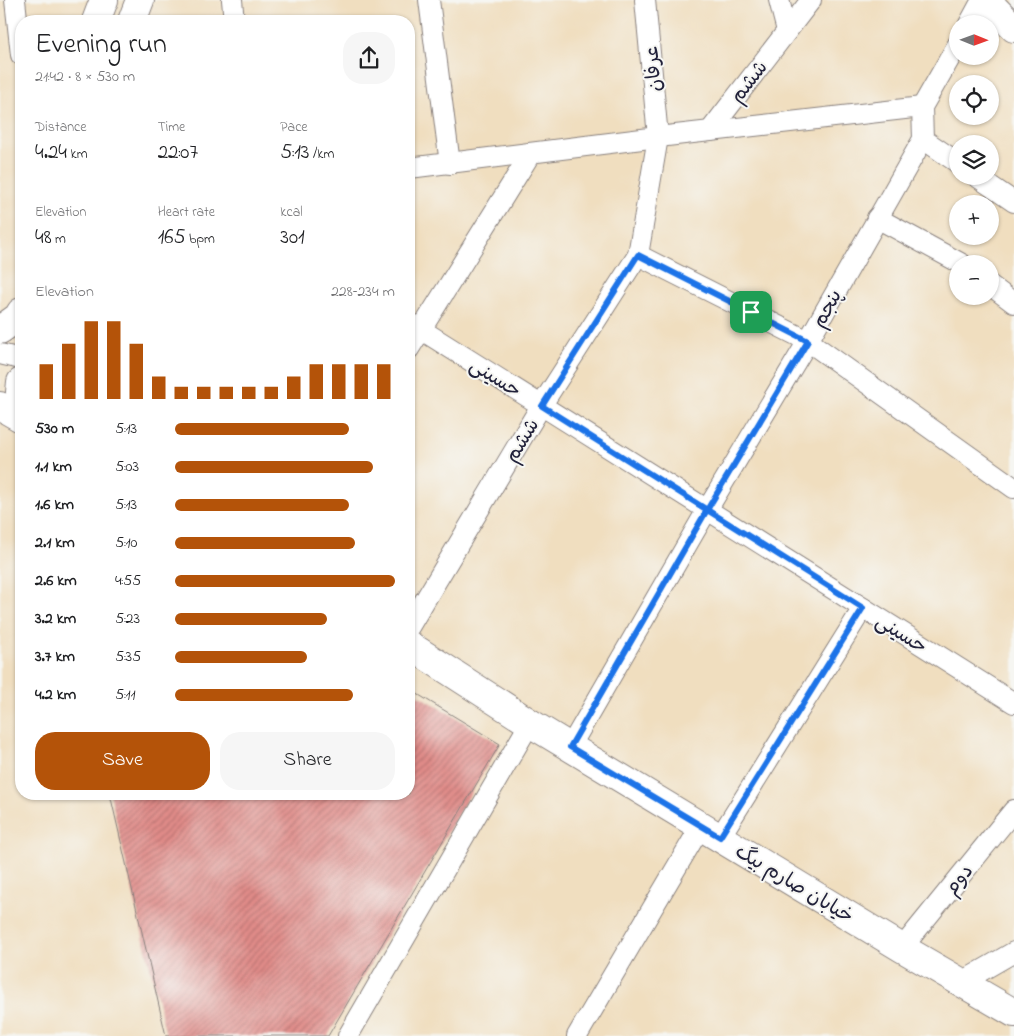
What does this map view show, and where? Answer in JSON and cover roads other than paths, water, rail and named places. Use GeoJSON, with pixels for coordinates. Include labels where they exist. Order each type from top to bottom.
{"type":"FeatureCollection","features":[{"type":"Feature","properties":{"kind":"street"},"geometry":{"type":"LineString","coordinates":[[15,0],[17,15]]}},
{"type":"Feature","properties":{"kind":"street"},"geometry":{"type":"LineString","coordinates":[[88,15],[89,0]]}},
{"type":"Feature","properties":{"kind":"street"},"geometry":{"type":"LineString","coordinates":[[98,15],[104,0]]}},
{"type":"Feature","properties":{"kind":"street"},"geometry":{"type":"LineString","coordinates":[[134,15],[140,0]]}},
{"type":"Feature","properties":{"kind":"street"},"geometry":{"type":"LineString","coordinates":[[232,0],[233,15]]}},
{"type":"Feature","properties":{"kind":"street"},"geometry":{"type":"LineString","coordinates":[[429,0],[450,164]]}},
{"type":"Feature","properties":{"kind":"street","name":"عرفان"},"geometry":{"type":"LineString","coordinates":[[645,0],[658,137]]}},
{"type":"Feature","properties":{"kind":"street"},"geometry":{"type":"LineString","coordinates":[[780,0],[787,31]]}},
{"type":"Feature","properties":{"kind":"street","name":"ششم"},"geometry":{"type":"LineString","coordinates":[[710,131],[811,0]]}},
{"type":"Feature","properties":{"kind":"street"},"geometry":{"type":"LineString","coordinates":[[975,15],[984,0],[1014,28]]}},
{"type":"Feature","properties":{"kind":"street","name":"پنجم"},"geometry":{"type":"LineString","coordinates":[[570,747],[707,510],[808,341],[922,139],[922,107],[949,60]]}},
{"type":"Feature","properties":{"kind":"street"},"geometry":{"type":"LineString","coordinates":[[415,167],[922,107]]}},
{"type":"Feature","properties":{"kind":"street","name":"ششم"},"geometry":{"type":"LineString","coordinates":[[415,617],[542,406],[638,255],[658,137]]}},
{"type":"Feature","properties":{"kind":"street"},"geometry":{"type":"LineString","coordinates":[[922,139],[949,157]]}},
{"type":"Feature","properties":{"kind":"street"},"geometry":{"type":"LineString","coordinates":[[415,326],[531,154]]}},
{"type":"Feature","properties":{"kind":"street"},"geometry":{"type":"LineString","coordinates":[[989,185],[1014,202]]}},
{"type":"Feature","properties":{"kind":"street"},"geometry":{"type":"LineString","coordinates":[[877,218],[949,257]]}},
{"type":"Feature","properties":{"kind":"street"},"geometry":{"type":"LineString","coordinates":[[638,255],[808,341],[1014,488]]}},
{"type":"Feature","properties":{"kind":"street"},"geometry":{"type":"LineString","coordinates":[[999,292],[1014,303]]}},
{"type":"Feature","properties":{"kind":"street"},"geometry":{"type":"LineString","coordinates":[[0,330],[15,319]]}},
{"type":"Feature","properties":{"kind":"street","name":"حسینی"},"geometry":{"type":"LineString","coordinates":[[415,326],[1014,703]]}},
{"type":"Feature","properties":{"kind":"street"},"geometry":{"type":"LineString","coordinates":[[0,354],[15,358]]}},
{"type":"Feature","properties":{"kind":"street"},"geometry":{"type":"LineString","coordinates":[[0,406],[15,415]]}},
{"type":"Feature","properties":{"kind":"street"},"geometry":{"type":"LineString","coordinates":[[577,1036],[710,831],[863,608]]}},
{"type":"Feature","properties":{"kind":"street","name":"خیابان صارم بیگ"},"geometry":{"type":"LineString","coordinates":[[415,649],[530,723],[1011,1012]]}},
{"type":"Feature","properties":{"kind":"street"},"geometry":{"type":"LineString","coordinates":[[348,1036],[530,723]]}},
{"type":"Feature","properties":{"kind":"street","name":"دوم"},"geometry":{"type":"LineString","coordinates":[[902,948],[1014,810]]}},
{"type":"Feature","properties":{"kind":"street"},"geometry":{"type":"LineString","coordinates":[[962,982],[1014,952]]}}]}
